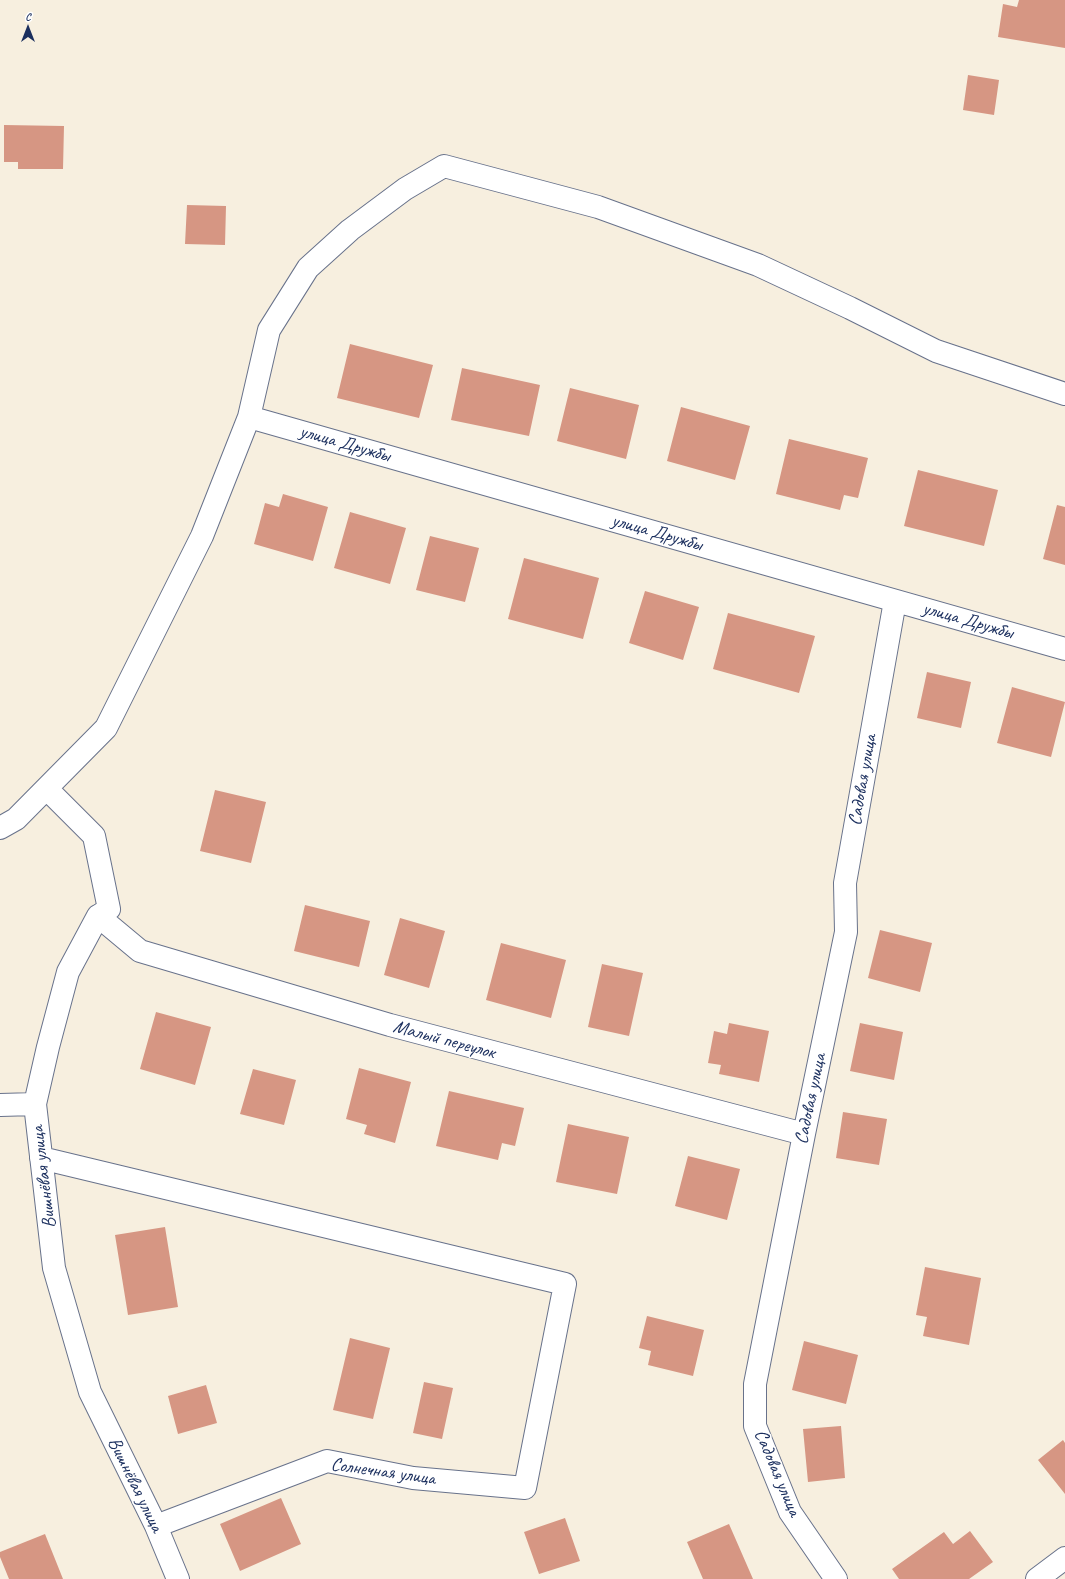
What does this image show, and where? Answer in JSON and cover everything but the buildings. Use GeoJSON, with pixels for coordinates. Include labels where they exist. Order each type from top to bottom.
{"type":"FeatureCollection","features":[{"type":"Feature","properties":{"kind":"street"},"geometry":{"type":"LineString","coordinates":[[0,828],[16,819],[106,728],[202,536],[249,417],[269,330],[308,268],[350,230],[405,189],[444,166],[598,207],[758,265],[850,308],[936,351],[1065,394]]}},
{"type":"Feature","properties":{"kind":"street","name":"улица Дружбы"},"geometry":{"type":"LineString","coordinates":[[249,417],[1065,649]]}},
{"type":"Feature","properties":{"kind":"street","name":"Садовая улица"},"geometry":{"type":"LineString","coordinates":[[836,1579],[790,1512],[755,1426],[755,1384],[804,1134],[846,932],[845,883],[895,601]]}},
{"type":"Feature","properties":{"kind":"street","name":"Вишнёвая улица"},"geometry":{"type":"LineString","coordinates":[[47,789],[94,836],[109,909],[98,916],[68,972],[35,1104],[54,1268],[90,1392],[156,1526],[178,1579]]}},
{"type":"Feature","properties":{"kind":"street","name":"Малый переулок"},"geometry":{"type":"LineString","coordinates":[[98,916],[140,951],[390,1025],[804,1134]]}},
{"type":"Feature","properties":{"kind":"street"},"geometry":{"type":"LineString","coordinates":[[0,1106],[35,1104]]}},
{"type":"Feature","properties":{"kind":"street","name":"Солнечная улица"},"geometry":{"type":"LineString","coordinates":[[41,1158],[565,1284],[525,1488],[413,1478],[327,1462],[156,1526]]}},
{"type":"Feature","properties":{"kind":"street"},"geometry":{"type":"LineString","coordinates":[[1037,1579],[1065,1558]]}}]}
